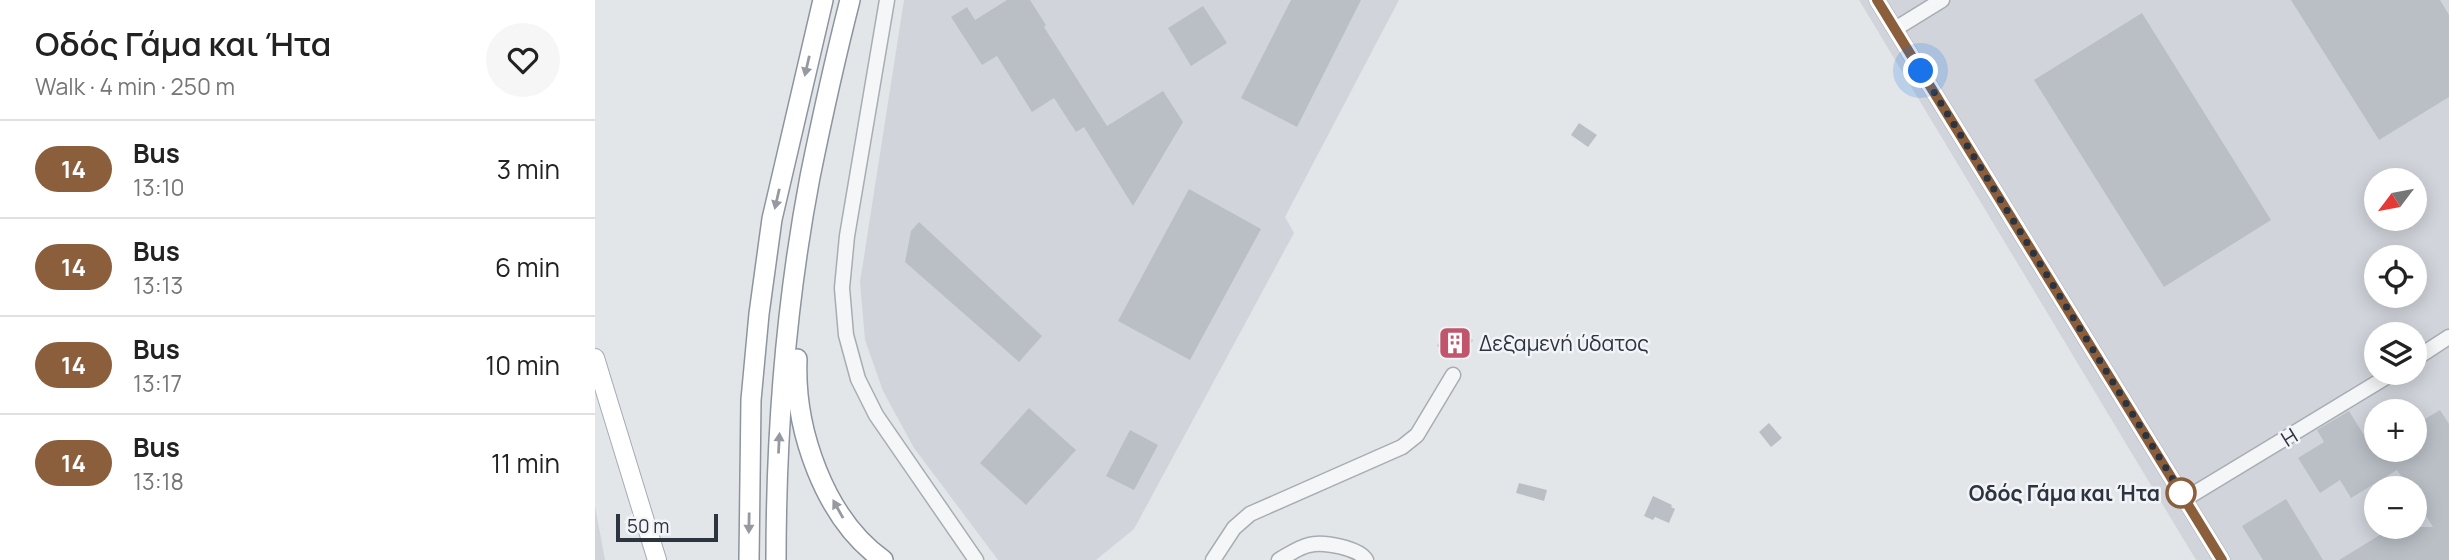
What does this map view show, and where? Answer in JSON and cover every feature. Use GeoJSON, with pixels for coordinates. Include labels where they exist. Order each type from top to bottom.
{"type":"FeatureCollection","features":[{"type":"Feature","properties":{"kind":"highway"},"geometry":{"type":"LineString","coordinates":[[749,558],[751,400],[759,314],[772,219],[823,0]]}},
{"type":"Feature","properties":{"kind":"highway"},"geometry":{"type":"LineString","coordinates":[[776,560],[776,499],[792,297],[810,180],[849,0]]}},
{"type":"Feature","properties":{"kind":"highway"},"geometry":{"type":"LineString","coordinates":[[829,87],[798,338],[796,379],[801,425],[819,475],[843,520],[883,560]]}},
{"type":"Feature","properties":{"kind":"main road"},"geometry":{"type":"LineString","coordinates":[[595,358],[657,560]]}},
{"type":"Feature","properties":{"kind":"street"},"geometry":{"type":"LineString","coordinates":[[887,0],[847,236],[842,288],[846,335],[859,379],[876,415],[976,560]]}},
{"type":"Feature","properties":{"kind":"street"},"geometry":{"type":"LineString","coordinates":[[1877,0],[2221,560]]}},
{"type":"Feature","properties":{"kind":"street"},"geometry":{"type":"LineString","coordinates":[[1895,29],[1942,0]]}},
{"type":"Feature","properties":{"kind":"street"},"geometry":{"type":"LineString","coordinates":[[2427,351],[2449,337]]}},
{"type":"Feature","properties":{"kind":"street"},"geometry":{"type":"LineString","coordinates":[[1213,560],[1234,527],[1250,514],[1402,447],[1417,435],[1454,375]]}},
{"type":"Feature","properties":{"kind":"street","name":"Η"},"geometry":{"type":"LineString","coordinates":[[2185,499],[2373,385]]}},
{"type":"Feature","properties":{"kind":"street"},"geometry":{"type":"LineString","coordinates":[[1279,560],[1310,544],[1346,547],[1364,556],[1366,560]]}},
{"type":"Feature","properties":{"kind":"shaded area"},"geometry":{"type":"Polygon","coordinates":[[[904,0],[1399,0],[1285,217],[1294,233],[1134,529],[1096,560],[998,560],[914,448],[883,391],[865,340],[860,282],[904,0]]]}},
{"type":"Feature","properties":{"kind":"shaded area"},"geometry":{"type":"Polygon","coordinates":[[[1859,0],[2449,0],[2449,560],[2196,560],[1859,0]]]}},
{"type":"Feature","properties":{"kind":"shaded area"},"geometry":{"type":"Polygon","coordinates":[[[595,506],[605,560],[595,560],[595,506]]]}},
{"type":"Feature","properties":{"kind":"building"},"geometry":{"type":"Polygon","coordinates":[[[1007,0],[1030,0],[1046,25],[1044,27],[1107,126],[1163,91],[1183,122],[1133,206],[1084,127],[1076,132],[1054,98],[1032,112],[997,56],[982,65],[951,17],[967,7],[975,20],[1007,0]]]}},
{"type":"Feature","properties":{"kind":"building"},"geometry":{"type":"Polygon","coordinates":[[[1291,0],[1361,0],[1297,127],[1241,98],[1291,0]]]}},
{"type":"Feature","properties":{"kind":"building"},"geometry":{"type":"Polygon","coordinates":[[[2291,0],[2440,0],[2449,15],[2449,97],[2379,140],[2291,0]]]}},
{"type":"Feature","properties":{"kind":"building"},"geometry":{"type":"Polygon","coordinates":[[[1203,6],[1227,43],[1191,66],[1168,28],[1203,6]]]}},
{"type":"Feature","properties":{"kind":"building"},"geometry":{"type":"Polygon","coordinates":[[[2142,13],[2271,220],[2164,287],[2034,80],[2142,13]]]}},
{"type":"Feature","properties":{"kind":"building"},"geometry":{"type":"Polygon","coordinates":[[[1579,123],[1597,135],[1588,147],[1571,135],[1579,123]]]}},
{"type":"Feature","properties":{"kind":"building"},"geometry":{"type":"Polygon","coordinates":[[[1189,189],[1261,229],[1190,360],[1118,321],[1189,189]]]}},
{"type":"Feature","properties":{"kind":"building"},"geometry":{"type":"Polygon","coordinates":[[[919,222],[1042,336],[1019,362],[905,262],[911,231],[919,222]]]}},
{"type":"Feature","properties":{"kind":"building","name":"Δεξαμενή ύδατος"},"geometry":{"type":"Polygon","coordinates":[[[1449,326],[1473,340],[1462,360],[1437,346],[1449,326]]]}},
{"type":"Feature","properties":{"kind":"building"},"geometry":{"type":"Polygon","coordinates":[[[1029,408],[1076,450],[1026,505],[980,463],[1029,408]]]}},
{"type":"Feature","properties":{"kind":"building"},"geometry":{"type":"Polygon","coordinates":[[[2440,410],[2449,424],[2449,560],[2339,560],[2373,539],[2427,539],[2427,527],[2433,527],[2427,517],[2427,476],[2401,476],[2397,470],[2387,476],[2364,476],[2364,490],[2351,498],[2340,480],[2320,493],[2298,458],[2324,442],[2317,430],[2349,411],[2364,435],[2364,462],[2427,462],[2427,418],[2440,410]]]}},
{"type":"Feature","properties":{"kind":"building"},"geometry":{"type":"Polygon","coordinates":[[[1769,423],[1782,438],[1771,447],[1759,432],[1769,423]]]}},
{"type":"Feature","properties":{"kind":"building"},"geometry":{"type":"Polygon","coordinates":[[[1130,430],[1158,445],[1134,490],[1106,476],[1130,430]]]}},
{"type":"Feature","properties":{"kind":"building"},"geometry":{"type":"Polygon","coordinates":[[[1519,483],[1547,490],[1544,501],[1516,493],[1519,483]]]}},
{"type":"Feature","properties":{"kind":"building"},"geometry":{"type":"Polygon","coordinates":[[[1653,496],[1675,509],[1669,523],[1644,516],[1653,496]]]}},
{"type":"Feature","properties":{"kind":"building"},"geometry":{"type":"Polygon","coordinates":[[[2286,499],[2323,560],[2263,560],[2242,526],[2286,499]]]}},
{"type":"Feature","properties":{"kind":"bus line","name":"14"},"geometry":{"type":"LineString","coordinates":[[1877,0],[2222,560]]}},
{"type":"Feature","properties":{"kind":"place","name":"Δεξαμενή ύδατος"},"geometry":{"type":"Point","coordinates":[1455,343]}},
{"type":"Feature","properties":{"kind":"place","name":"Οδός Γάμα και Ήτα"},"geometry":{"type":"Point","coordinates":[2181,493]}},
{"type":"Feature","properties":{"kind":"route"},"geometry":{"type":"LineString","coordinates":[[1921,71],[2185,499],[2181,493]]}}]}
